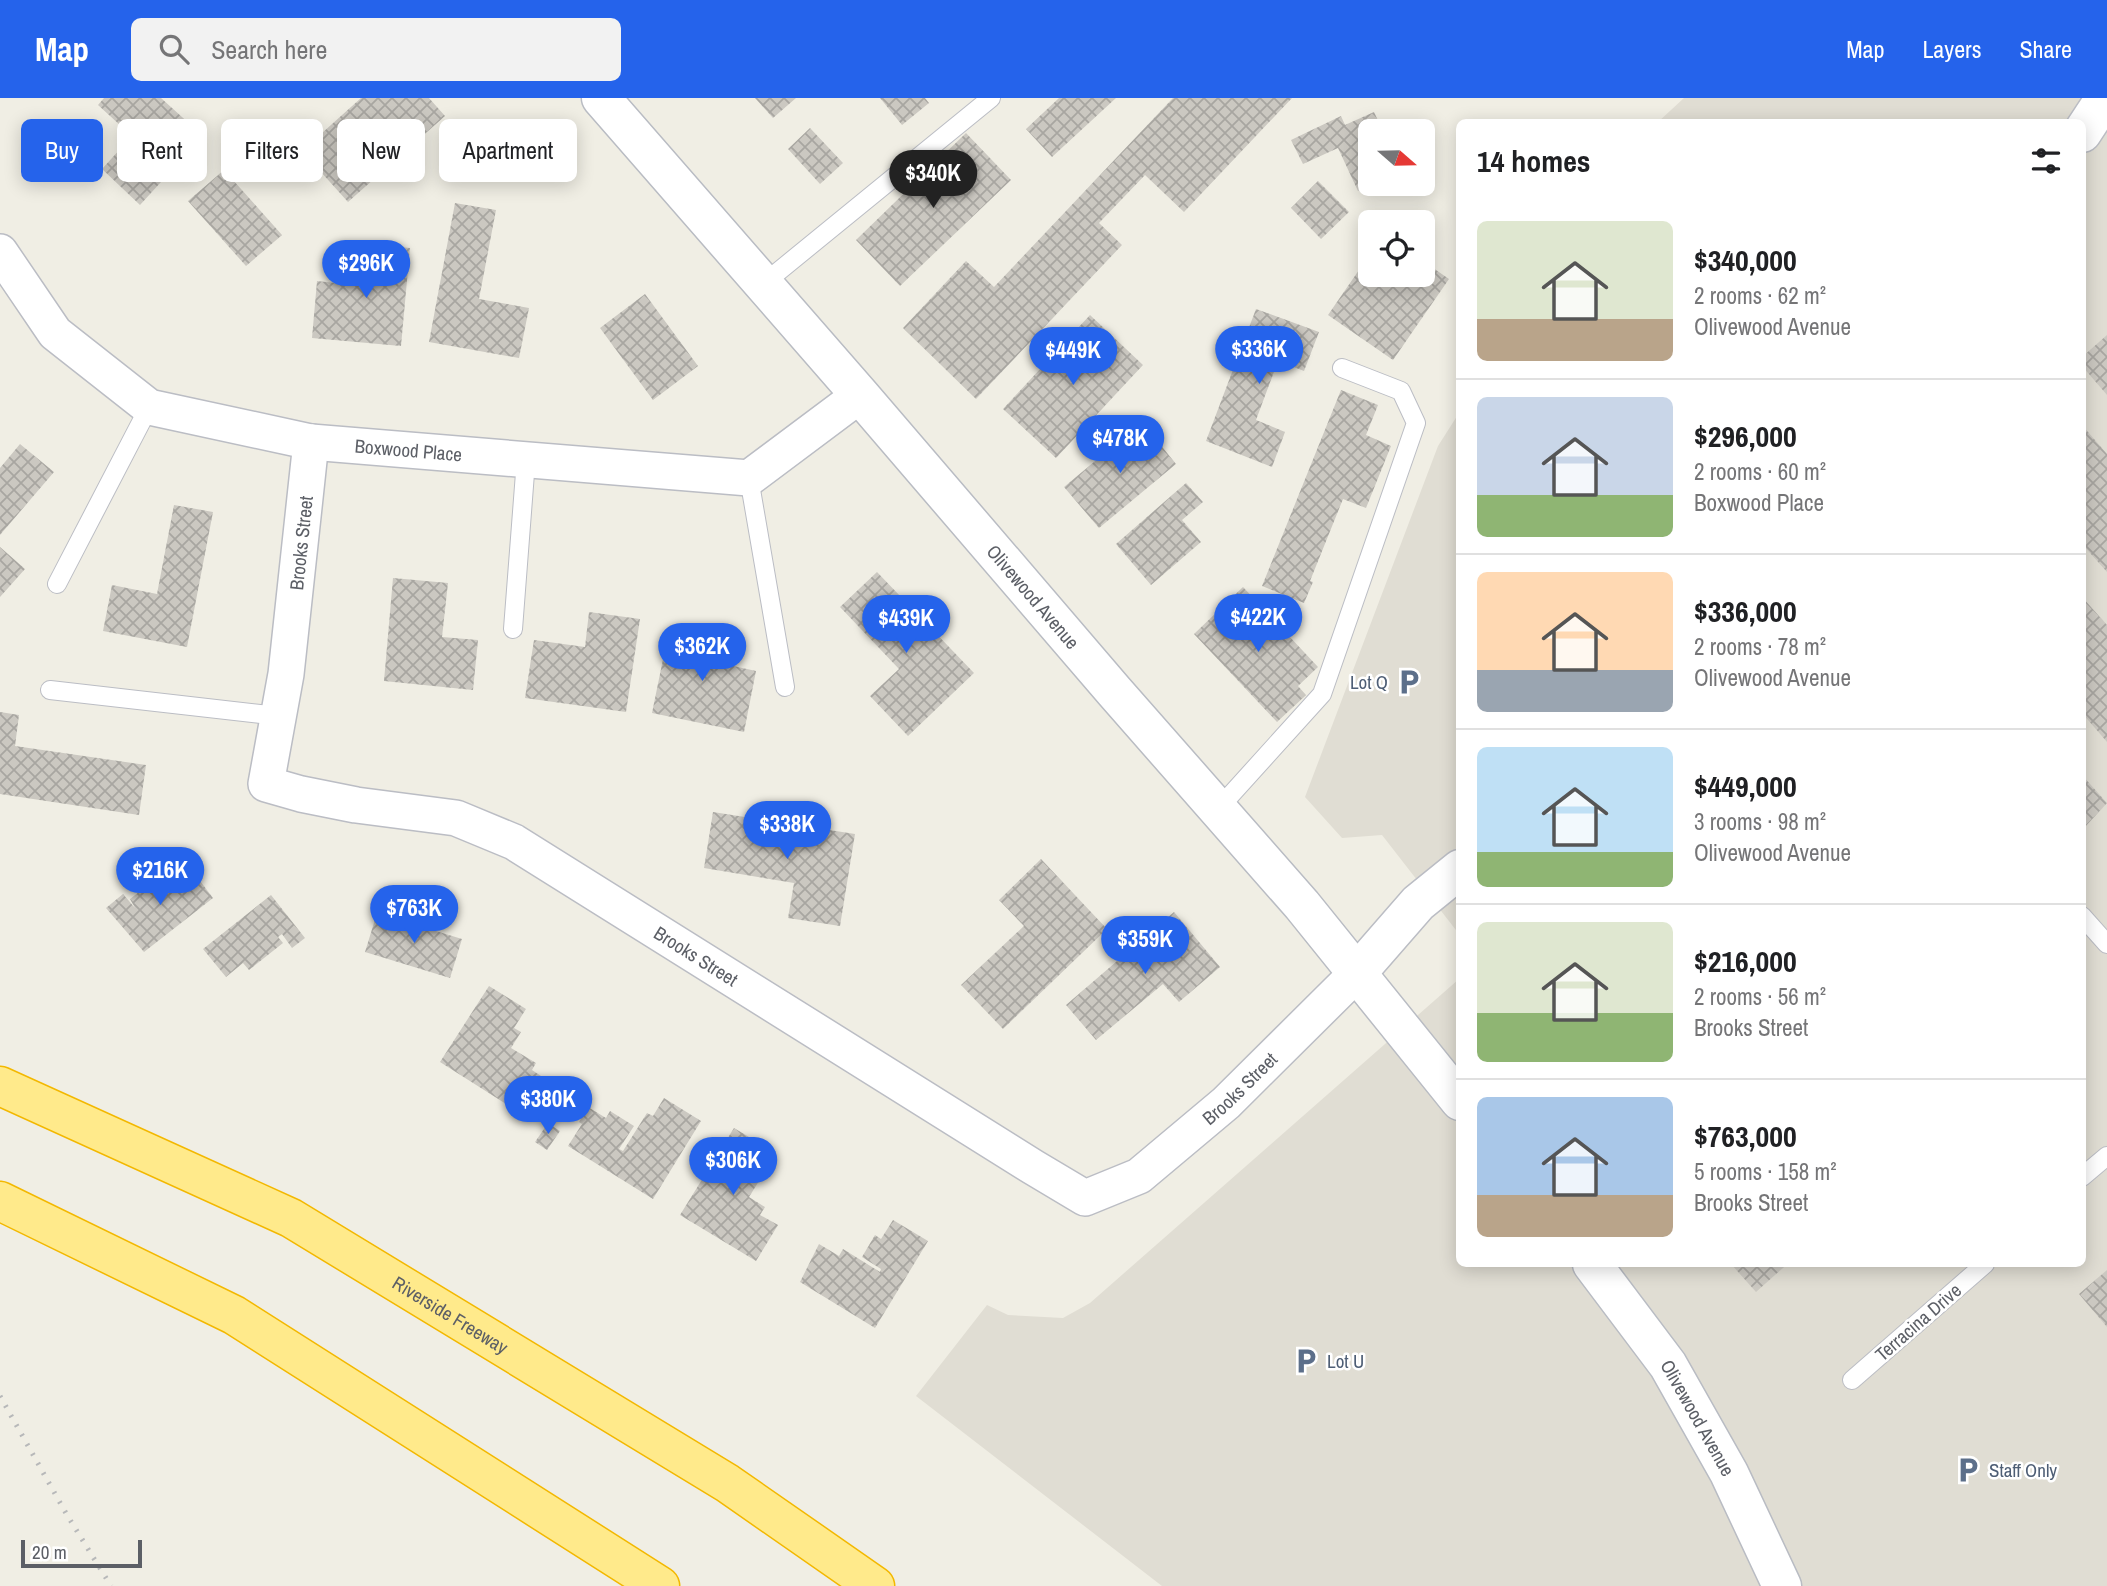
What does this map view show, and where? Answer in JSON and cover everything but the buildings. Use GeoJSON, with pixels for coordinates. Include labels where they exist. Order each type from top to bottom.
{"type":"FeatureCollection","features":[{"type":"Feature","properties":{"kind":"highway","name":"Riverside Freeway"},"geometry":{"type":"LineString","coordinates":[[0,1086],[291,1218],[727,1483],[875,1586]]}},
{"type":"Feature","properties":{"kind":"highway"},"geometry":{"type":"LineString","coordinates":[[0,1201],[234,1315],[660,1586]]}},
{"type":"Feature","properties":{"kind":"main road","name":"Olivewood Avenue"},"geometry":{"type":"LineString","coordinates":[[601,98],[1302,905],[1456,1096]]}},
{"type":"Feature","properties":{"kind":"main road"},"geometry":{"type":"LineString","coordinates":[[2086,127],[2105,98]]}},
{"type":"Feature","properties":{"kind":"main road"},"geometry":{"type":"LineString","coordinates":[[1357,973],[1418,903],[1456,872]]}},
{"type":"Feature","properties":{"kind":"main road","name":"Olivewood Avenue"},"geometry":{"type":"LineString","coordinates":[[1594,1267],[1668,1365],[1730,1473],[1782,1586]]}},
{"type":"Feature","properties":{"kind":"street","name":"Boxwood Place"},"geometry":{"type":"LineString","coordinates":[[0,252],[55,334],[149,407],[312,442],[750,478]]}},
{"type":"Feature","properties":{"kind":"street"},"geometry":{"type":"LineString","coordinates":[[750,478],[860,395]]}},
{"type":"Feature","properties":{"kind":"street","name":"Brooks Street"},"geometry":{"type":"LineString","coordinates":[[312,442],[286,674],[266,784],[356,805],[456,818],[514,842],[1085,1198],[1139,1176],[1149,1168],[1226,1103],[1357,973]]}},
{"type":"Feature","properties":{"kind":"lane"},"geometry":{"type":"LineString","coordinates":[[763,284],[991,98]]}},
{"type":"Feature","properties":{"kind":"lane"},"geometry":{"type":"LineString","coordinates":[[1218,809],[1322,694],[1416,423],[1401,391],[1342,368]]}},
{"type":"Feature","properties":{"kind":"lane"},"geometry":{"type":"LineString","coordinates":[[57,584],[149,407]]}},
{"type":"Feature","properties":{"kind":"lane"},"geometry":{"type":"LineString","coordinates":[[513,629],[526,460]]}},
{"type":"Feature","properties":{"kind":"lane"},"geometry":{"type":"LineString","coordinates":[[750,478],[785,687]]}},
{"type":"Feature","properties":{"kind":"lane"},"geometry":{"type":"LineString","coordinates":[[50,690],[278,716]]}},
{"type":"Feature","properties":{"kind":"lane"},"geometry":{"type":"LineString","coordinates":[[2086,920],[2107,944]]}},
{"type":"Feature","properties":{"kind":"lane"},"geometry":{"type":"LineString","coordinates":[[2086,1174],[2107,1156]]}},
{"type":"Feature","properties":{"kind":"lane","name":"Terracina Drive"},"geometry":{"type":"LineString","coordinates":[[1852,1380],[1982,1267]]}},
{"type":"Feature","properties":{"kind":"shaded area"},"geometry":{"type":"Polygon","coordinates":[[[1684,98],[2107,98],[2107,1586],[1162,1586],[916,1396],[987,1305],[1008,1315],[1063,1318],[1090,1303],[1456,982],[1456,1267],[2086,1267],[2086,119],[1661,119],[1684,98]]]}},
{"type":"Feature","properties":{"kind":"shaded area","name":"Lot Q"},"geometry":{"type":"Polygon","coordinates":[[[1456,418],[1456,930],[1382,835],[1342,838],[1305,797],[1438,446],[1456,418]]]}},
{"type":"Feature","properties":{"kind":"railway"},"geometry":{"type":"LineString","coordinates":[[0,1396],[67,1515],[111,1586]]}},
{"type":"Feature","properties":{"kind":"place","name":"Lot Q"},"geometry":{"type":"Point","coordinates":[1409,682]}},
{"type":"Feature","properties":{"kind":"place","name":"Lot U"},"geometry":{"type":"Point","coordinates":[1306,1361]}},
{"type":"Feature","properties":{"kind":"place","name":"Staff Only"},"geometry":{"type":"Point","coordinates":[1968,1470]}}]}
